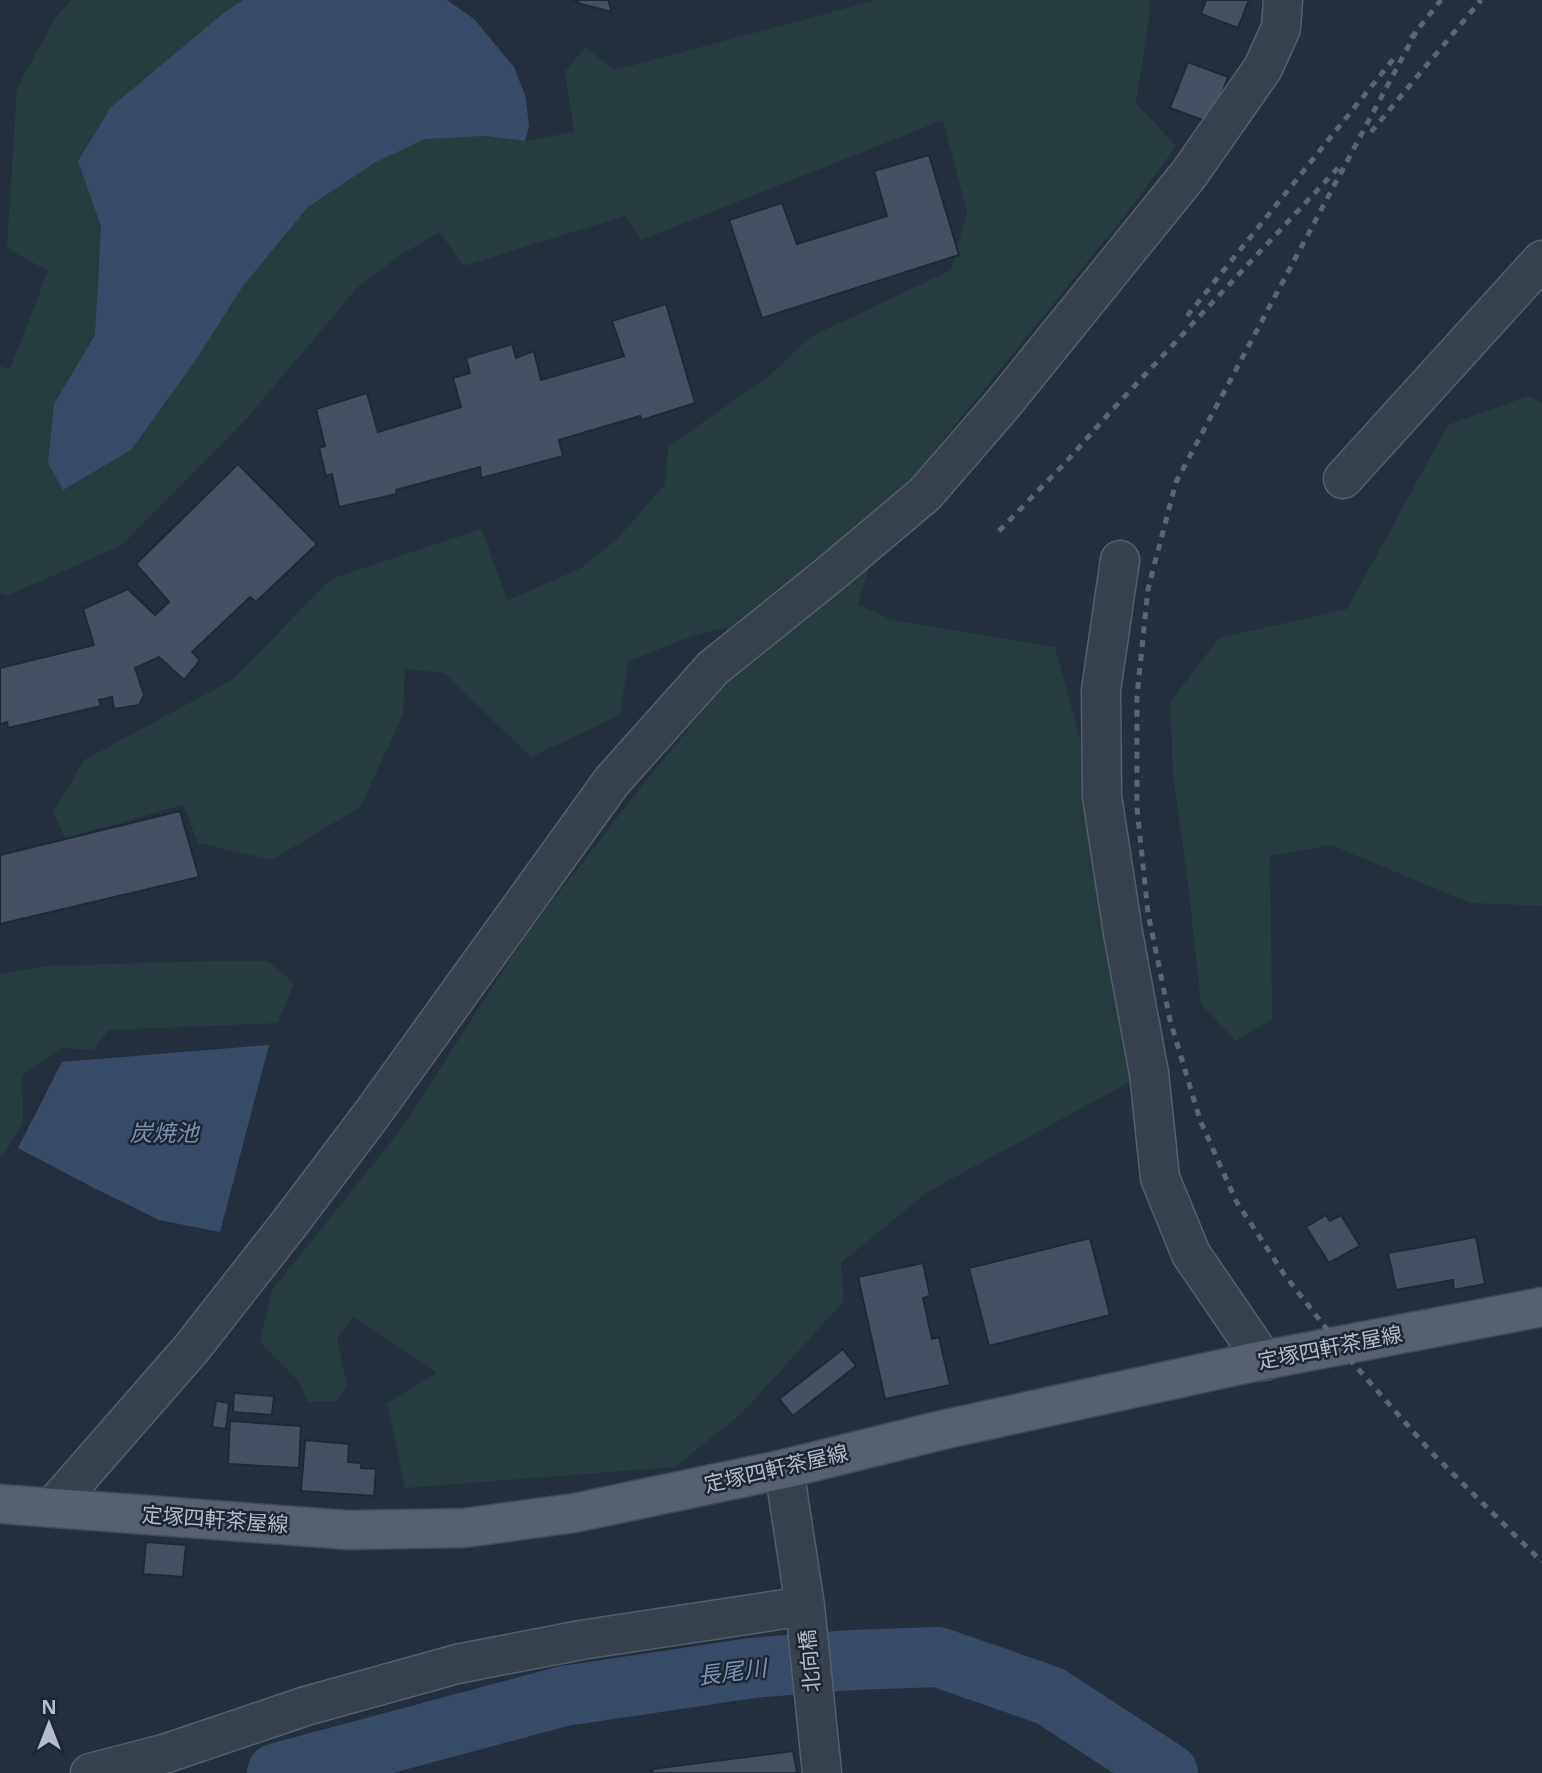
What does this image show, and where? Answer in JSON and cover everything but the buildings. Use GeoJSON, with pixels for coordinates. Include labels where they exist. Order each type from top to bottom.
{"type":"FeatureCollection","features":[{"type":"Feature","properties":{"kind":"main road","name":"定塚四軒茶屋線"},"geometry":{"type":"LineString","coordinates":[[0,1504],[348,1530],[464,1528],[574,1513],[785,1469],[942,1430],[1264,1361],[1542,1307]]}},
{"type":"Feature","properties":{"kind":"street"},"geometry":{"type":"LineString","coordinates":[[53,1507],[191,1349],[289,1224],[380,1103],[611,781],[713,668],[925,494],[1002,405],[1189,174],[1241,100],[1263,68],[1281,28],[1283,0]]}},
{"type":"Feature","properties":{"kind":"street"},"geometry":{"type":"LineString","coordinates":[[1343,479],[1542,260]]}},
{"type":"Feature","properties":{"kind":"street"},"geometry":{"type":"LineString","coordinates":[[1120,559],[1101,690],[1102,796],[1123,933],[1149,1073],[1160,1178],[1191,1254],[1264,1361]]}},
{"type":"Feature","properties":{"kind":"street"},"geometry":{"type":"LineString","coordinates":[[1493,1316],[1542,1324]]}},
{"type":"Feature","properties":{"kind":"street","name":"北向橋"},"geometry":{"type":"LineString","coordinates":[[785,1469],[805,1605],[821,1773]]}},
{"type":"Feature","properties":{"kind":"street"},"geometry":{"type":"LineString","coordinates":[[90,1773],[167,1753],[306,1706],[457,1664],[581,1640],[805,1605]]}},
{"type":"Feature","properties":{"kind":"green space"},"geometry":{"type":"Polygon","coordinates":[[[72,0],[243,0],[226,11],[78,160],[101,227],[95,335],[54,404],[131,450],[194,363],[243,286],[308,207],[376,162],[426,139],[486,136],[525,141],[574,132],[565,72],[585,47],[615,70],[877,0],[1150,0],[1136,103],[1176,146],[1131,208],[888,508],[858,604],[891,620],[1055,647],[1087,764],[1137,1078],[926,1193],[841,1263],[844,1301],[742,1413],[675,1467],[405,1488],[387,1403],[437,1373],[354,1317],[337,1338],[347,1385],[336,1401],[308,1402],[298,1381],[260,1342],[272,1290],[402,1128],[525,936],[729,679],[726,627],[681,640],[628,662],[620,715],[531,757],[444,673],[405,669],[403,715],[360,807],[272,860],[198,843],[183,805],[66,838],[53,813],[84,760],[232,680],[331,579],[482,529],[507,601],[581,568],[617,539],[665,484],[668,447],[770,375],[810,337],[951,270],[967,212],[943,120],[641,240],[625,216],[463,266],[440,232],[402,254],[358,287],[249,416],[122,545],[7,596],[0,593],[0,366],[10,369],[48,271],[7,248],[17,88],[55,18],[72,0]]]}},
{"type":"Feature","properties":{"kind":"green space"},"geometry":{"type":"Polygon","coordinates":[[[1528,396],[1542,403],[1542,906],[1470,903],[1331,845],[1270,856],[1272,1019],[1236,1041],[1201,1004],[1173,774],[1170,702],[1219,638],[1347,609],[1448,425],[1528,396]]]}},
{"type":"Feature","properties":{"kind":"green space"},"geometry":{"type":"Polygon","coordinates":[[[268,961],[294,983],[278,1023],[109,1030],[93,1050],[62,1048],[22,1075],[23,1121],[4,1155],[0,1156],[0,974],[49,966],[268,961]]]}},
{"type":"Feature","properties":{"kind":"water"},"geometry":{"type":"Polygon","coordinates":[[[243,0],[447,0],[474,19],[514,67],[526,98],[529,127],[525,141],[486,136],[426,139],[376,162],[308,207],[243,286],[194,363],[131,450],[63,490],[48,463],[54,404],[95,335],[101,227],[78,161],[111,107],[226,11],[243,0]]]}},
{"type":"Feature","properties":{"kind":"water","name":"炭焼池"},"geometry":{"type":"Polygon","coordinates":[[[269,1045],[220,1232],[159,1220],[18,1148],[62,1062],[269,1045]]]}},
{"type":"Feature","properties":{"kind":"waterway","name":"長尾川"},"geometry":{"type":"LineString","coordinates":[[277,1773],[564,1696],[752,1668],[938,1657],[1050,1696],[1168,1773]]}},
{"type":"Feature","properties":{"kind":"railway"},"geometry":{"type":"LineString","coordinates":[[1411,38],[1441,0]]}},
{"type":"Feature","properties":{"kind":"railway"},"geometry":{"type":"LineString","coordinates":[[1371,132],[1481,0]]}},
{"type":"Feature","properties":{"kind":"railway"},"geometry":{"type":"LineString","coordinates":[[1416,32],[1176,482],[1148,589],[1137,696],[1137,808],[1148,913],[1170,1020],[1200,1120],[1236,1201],[1284,1274],[1353,1363],[1432,1453],[1542,1562]]}},
{"type":"Feature","properties":{"kind":"railway"},"geometry":{"type":"LineString","coordinates":[[1187,316],[1395,57]]}},
{"type":"Feature","properties":{"kind":"railway"},"geometry":{"type":"LineString","coordinates":[[999,531],[1338,168]]}}]}
